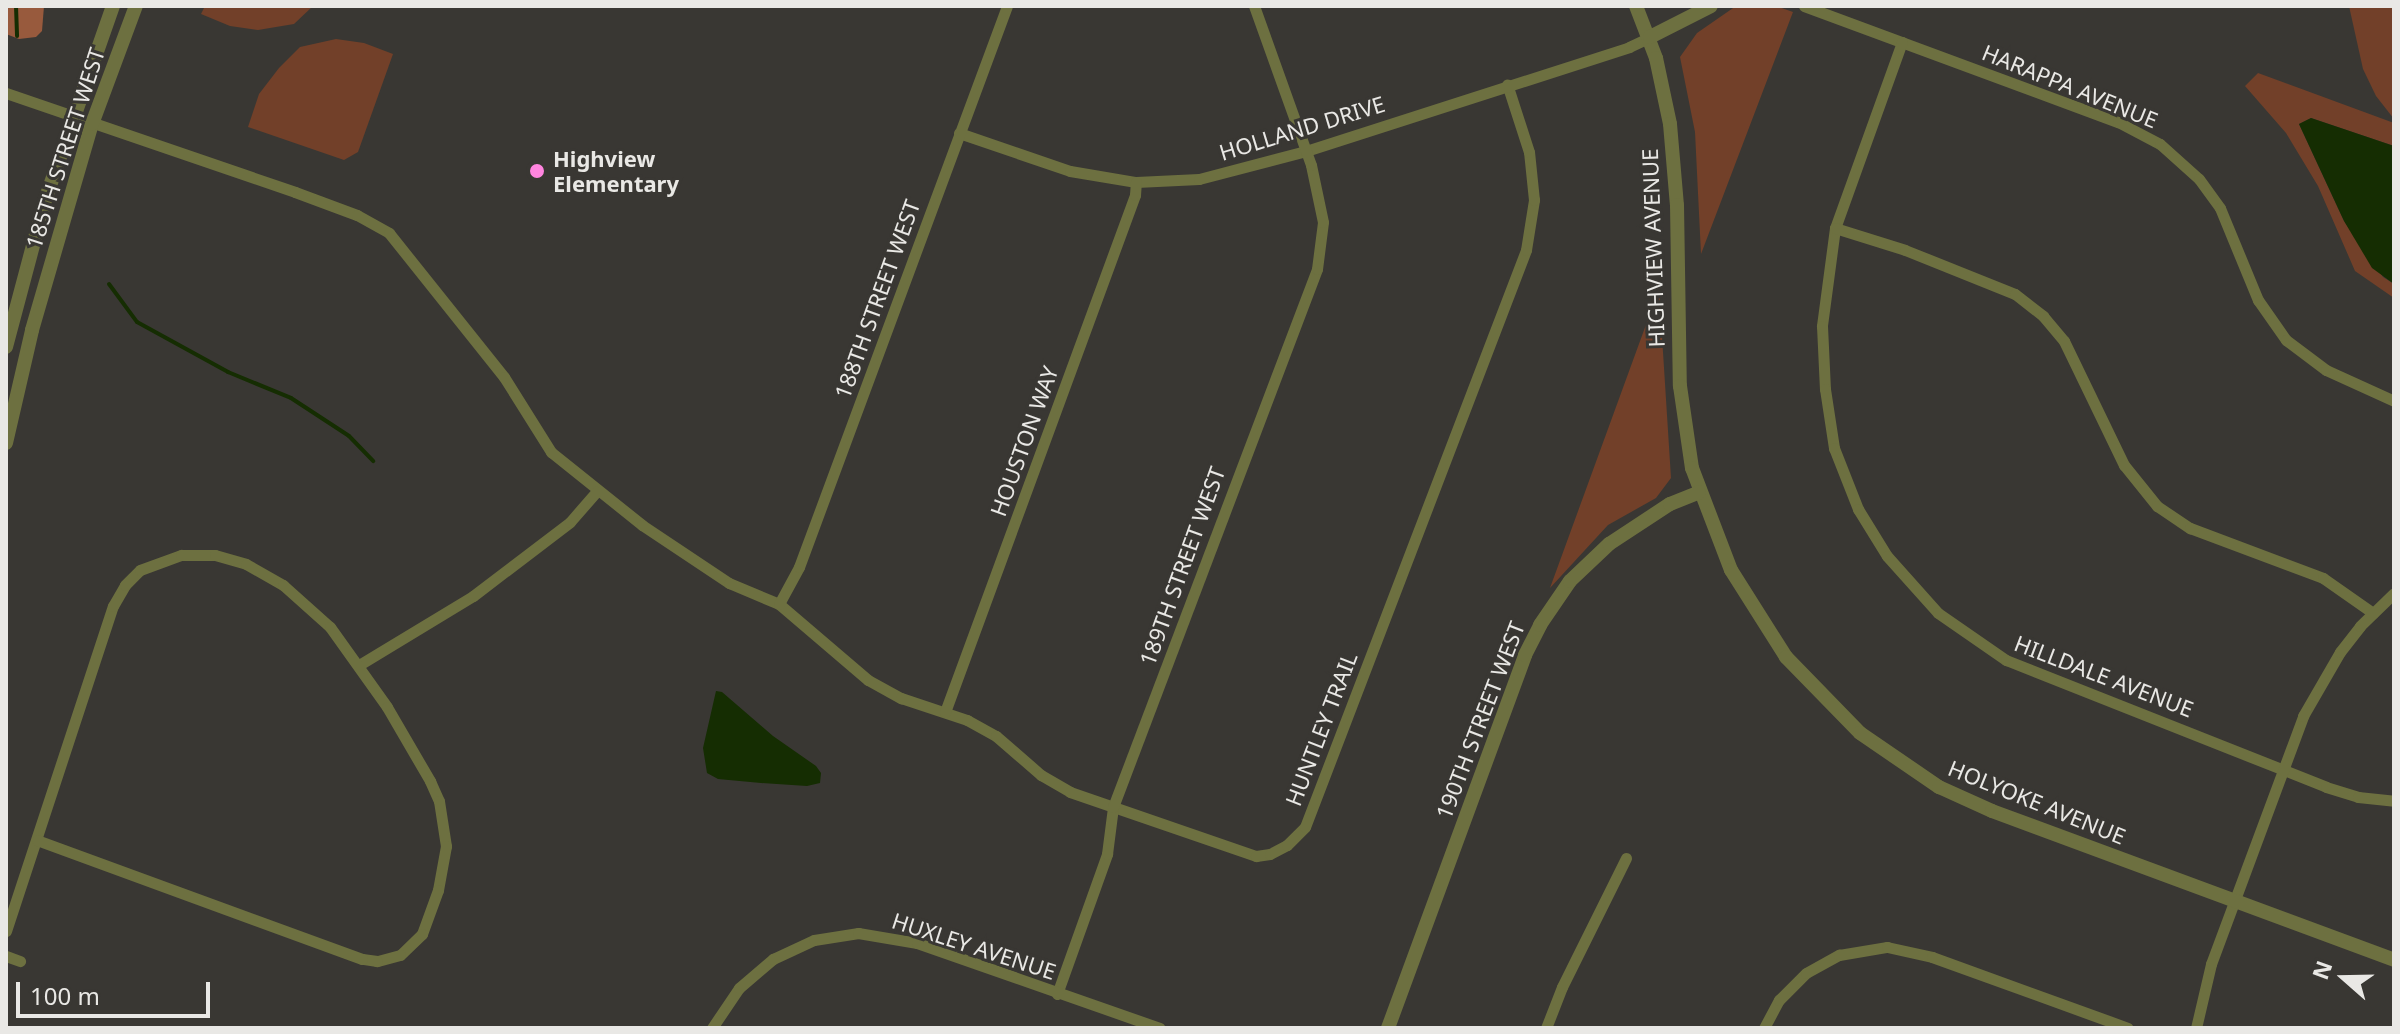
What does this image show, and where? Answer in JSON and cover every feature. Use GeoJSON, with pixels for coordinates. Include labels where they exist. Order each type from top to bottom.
{"type":"FeatureCollection","features":[{"type":"Feature","properties":{"kind":"street","name":"185TH STREET WEST"},"geometry":{"type":"LineString","coordinates":[[6,347],[45,200],[113,6]]}},
{"type":"Feature","properties":{"kind":"street","name":"185TH STREET WEST"},"geometry":{"type":"LineString","coordinates":[[6,443],[32,330],[92,124],[136,6]]}},
{"type":"Feature","properties":{"kind":"street","name":"188TH STREET WEST"},"geometry":{"type":"LineString","coordinates":[[779,604],[799,567],[1007,6]]}},
{"type":"Feature","properties":{"kind":"street","name":"189TH STREET WEST"},"geometry":{"type":"LineString","coordinates":[[1057,994],[1107,854],[1113,807],[1317,269],[1323,222],[1306,151],[1254,6]]}},
{"type":"Feature","properties":{"kind":"street","name":"HIGHVIEW AVENUE"},"geometry":{"type":"LineString","coordinates":[[1636,6],[1650,37],[1670,124],[1677,205],[1680,386],[1699,492]]}},
{"type":"Feature","properties":{"kind":"street"},"geometry":{"type":"LineString","coordinates":[[1650,37],[1711,6]]}},
{"type":"Feature","properties":{"kind":"street","name":"HARAPPA AVENUE"},"geometry":{"type":"LineString","coordinates":[[1804,6],[2118,122],[2160,144],[2199,179],[2220,208],[2258,300],[2286,340],[2326,370],[2394,401]]}},
{"type":"Feature","properties":{"kind":"street","name":"HOLLAND DRIVE"},"geometry":{"type":"LineString","coordinates":[[959,133],[1070,171],[1136,182],[1199,179],[1306,151],[1629,47],[1650,37]]}},
{"type":"Feature","properties":{"kind":"street","name":"HILLDALE AVENUE"},"geometry":{"type":"LineString","coordinates":[[1902,42],[1835,228],[1822,326],[1828,416],[1848,487],[1869,529],[1900,574],[1952,624],[2006,660],[2174,724],[2283,770],[2358,797],[2394,801]]}},
{"type":"Feature","properties":{"kind":"street","name":"HUNTLEY TRAIL"},"geometry":{"type":"LineString","coordinates":[[73,117],[295,192],[357,215],[389,233],[504,377],[551,452],[596,492],[729,583],[779,604],[868,680],[901,698],[945,712],[996,736],[1041,775],[1061,786],[1256,856],[1270,854],[1287,845],[1305,827],[1526,250],[1534,200],[1529,152],[1507,84]]}},
{"type":"Feature","properties":{"kind":"street"},"geometry":{"type":"LineString","coordinates":[[6,93],[73,117]]}},
{"type":"Feature","properties":{"kind":"street","name":"HOUSTON WAY"},"geometry":{"type":"LineString","coordinates":[[945,712],[1135,195],[1136,182]]}},
{"type":"Feature","properties":{"kind":"street"},"geometry":{"type":"LineString","coordinates":[[1835,228],[1993,283],[2025,301],[2064,341],[2118,454],[2150,500],[2190,528],[2323,578],[2373,613]]}},
{"type":"Feature","properties":{"kind":"street"},"geometry":{"type":"LineString","coordinates":[[359,665],[473,596],[570,522],[596,492]]}},
{"type":"Feature","properties":{"kind":"street","name":"HOLYOKE AVENUE"},"geometry":{"type":"LineString","coordinates":[[1699,492],[1740,587],[1786,657],[1841,716],[1893,758],[1939,787],[1974,803],[2394,960]]}},
{"type":"Feature","properties":{"kind":"street","name":"190TH STREET WEST"},"geometry":{"type":"LineString","coordinates":[[1388,1028],[1525,655],[1540,625],[1570,581],[1609,544],[1670,504],[1699,492]]}},
{"type":"Feature","properties":{"kind":"street"},"geometry":{"type":"LineString","coordinates":[[6,931],[113,606],[125,585],[157,561],[199,553],[231,558],[283,585],[308,606],[359,665],[430,781],[444,821],[445,856],[438,890],[422,934],[400,955],[390,960],[362,959],[37,840]]}},
{"type":"Feature","properties":{"kind":"street"},"geometry":{"type":"LineString","coordinates":[[2196,1028],[2211,964],[2283,770],[2319,685],[2373,613],[2394,593]]}},
{"type":"Feature","properties":{"kind":"street"},"geometry":{"type":"LineString","coordinates":[[1546,1028],[1568,974],[1626,858]]}},
{"type":"Feature","properties":{"kind":"street","name":"HUXLEY AVENUE"},"geometry":{"type":"LineString","coordinates":[[712,1028],[730,999],[761,967],[800,945],[843,934],[903,939],[1160,1028]]}},
{"type":"Feature","properties":{"kind":"street"},"geometry":{"type":"LineString","coordinates":[[1764,1028],[1779,1000],[1806,973],[1839,955],[1887,947],[1924,954],[2128,1028]]}},
{"type":"Feature","properties":{"kind":"street"},"geometry":{"type":"LineString","coordinates":[[6,956],[20,961]]}},
{"type":"Feature","properties":{"kind":"shaded area"},"geometry":{"type":"Polygon","coordinates":[[[6,6],[44,6],[42,31],[36,37],[19,39],[6,34],[6,6]]]}},
{"type":"Feature","properties":{"kind":"shaded area"},"geometry":{"type":"Polygon","coordinates":[[[205,6],[313,6],[294,24],[258,30],[230,26],[201,14],[205,6]]]}},
{"type":"Feature","properties":{"kind":"shaded area"},"geometry":{"type":"Polygon","coordinates":[[[1736,6],[1776,6],[1793,12],[1701,254],[1695,132],[1680,57],[1697,33],[1736,6]]]}},
{"type":"Feature","properties":{"kind":"shaded area"},"geometry":{"type":"Polygon","coordinates":[[[2349,6],[2394,6],[2394,119],[2376,96],[2363,69],[2349,6]]]}},
{"type":"Feature","properties":{"kind":"shaded area"},"geometry":{"type":"Polygon","coordinates":[[[336,39],[364,43],[393,54],[358,152],[344,160],[248,127],[259,94],[300,47],[336,39]]]}},
{"type":"Feature","properties":{"kind":"shaded area"},"geometry":{"type":"Polygon","coordinates":[[[2258,73],[2394,123],[2394,146],[2311,118],[2299,124],[2344,221],[2383,277],[2394,284],[2394,298],[2355,271],[2318,186],[2286,133],[2245,86],[2258,73]]]}},
{"type":"Feature","properties":{"kind":"shaded area"},"geometry":{"type":"Polygon","coordinates":[[[2311,118],[2394,146],[2394,284],[2372,268],[2344,221],[2299,124],[2311,118]]]}},
{"type":"Feature","properties":{"kind":"shaded area"},"geometry":{"type":"Polygon","coordinates":[[[1659,289],[1671,478],[1656,498],[1608,525],[1550,588],[1659,289]]]}},
{"type":"Feature","properties":{"kind":"shaded area"},"geometry":{"type":"Polygon","coordinates":[[[716,691],[722,692],[773,736],[816,766],[821,773],[820,783],[807,786],[761,783],[718,779],[707,773],[703,748],[716,691]]]}},
{"type":"Feature","properties":{"kind":"waterway"},"geometry":{"type":"LineString","coordinates":[[16,6],[17,36]]}},
{"type":"Feature","properties":{"kind":"waterway"},"geometry":{"type":"LineString","coordinates":[[109,284],[137,322],[228,372],[291,398],[349,436],[373,461]]}},
{"type":"Feature","properties":{"kind":"place","name":"Highview Elementary"},"geometry":{"type":"Point","coordinates":[537,171]}}]}
